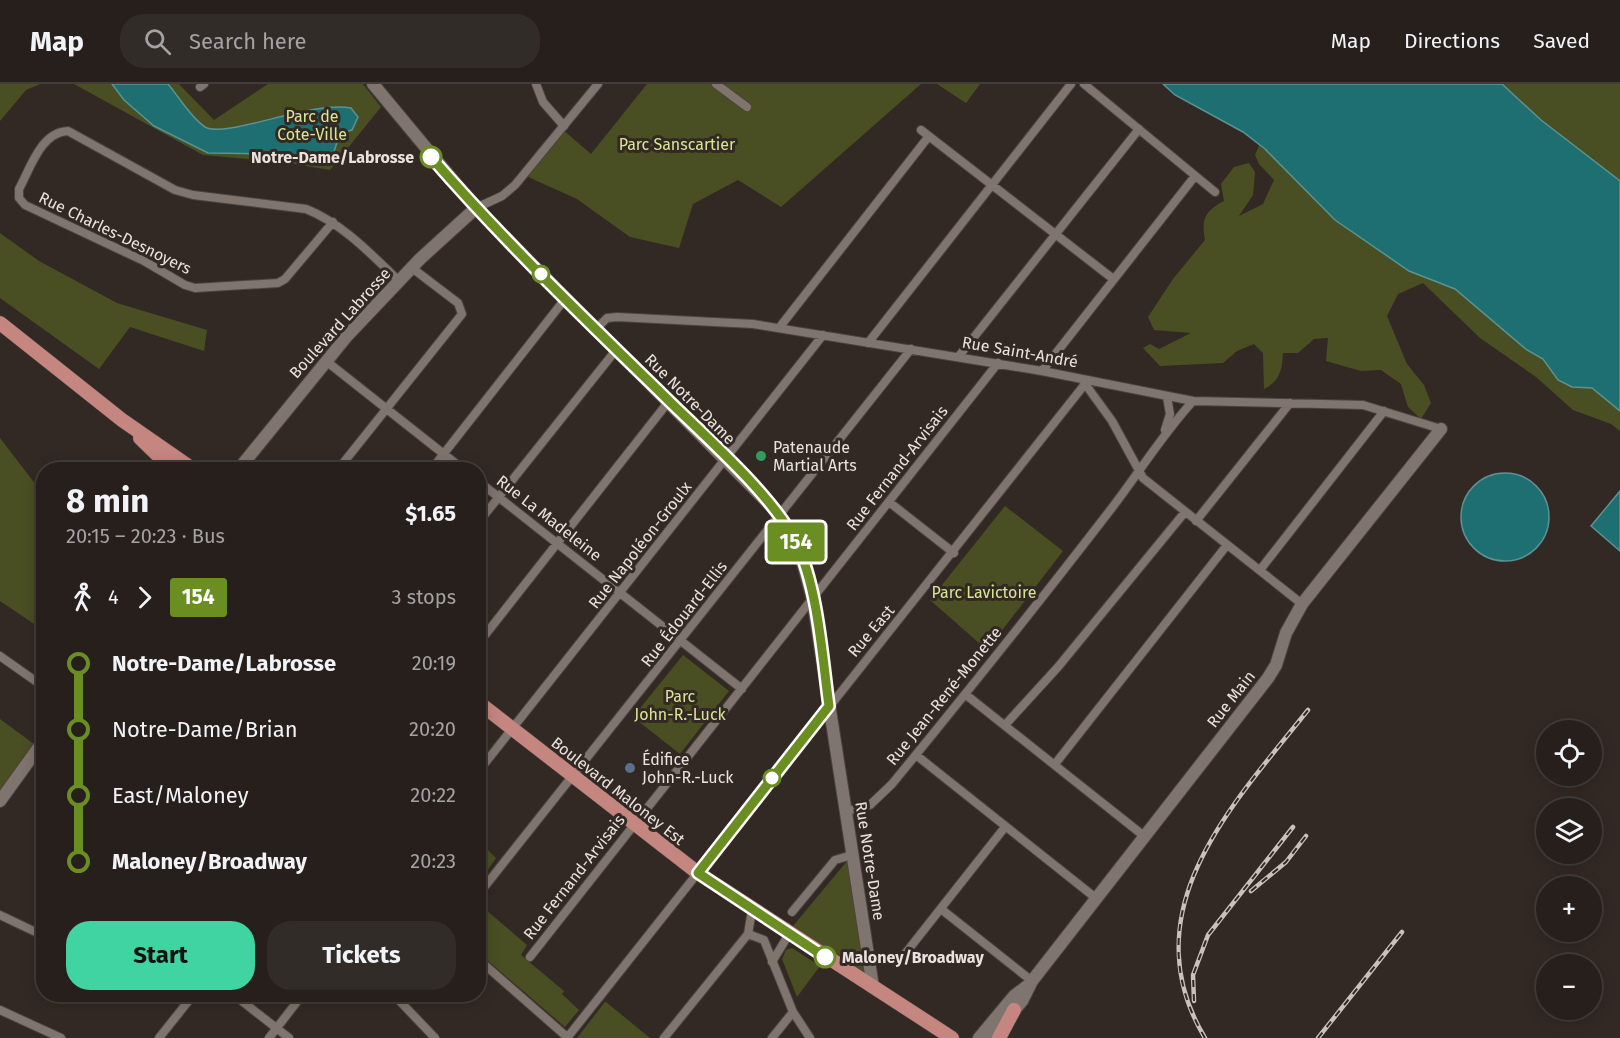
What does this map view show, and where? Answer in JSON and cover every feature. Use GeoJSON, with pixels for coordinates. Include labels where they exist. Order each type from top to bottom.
{"type":"FeatureCollection","features":[{"type":"Feature","properties":{"kind":"main road"},"geometry":{"type":"LineString","coordinates":[[0,323],[122,420],[182,462]]}},
{"type":"Feature","properties":{"kind":"main road"},"geometry":{"type":"LineString","coordinates":[[122,420],[165,462]]}},
{"type":"Feature","properties":{"kind":"main road","name":"Boulevard Maloney Est"},"geometry":{"type":"LineString","coordinates":[[486,708],[698,873],[952,1038]]}},
{"type":"Feature","properties":{"kind":"main road"},"geometry":{"type":"LineString","coordinates":[[999,1038],[1014,1010]]}},
{"type":"Feature","properties":{"kind":"street","name":"Rue Notre-Dame"},"geometry":{"type":"LineString","coordinates":[[373,84],[476,208],[727,459],[780,516],[800,552],[813,600],[873,987]]}},
{"type":"Feature","properties":{"kind":"street"},"geometry":{"type":"LineString","coordinates":[[536,84],[543,102],[564,126]]}},
{"type":"Feature","properties":{"kind":"street"},"geometry":{"type":"LineString","coordinates":[[476,208],[502,195],[515,184],[598,84]]}},
{"type":"Feature","properties":{"kind":"street"},"geometry":{"type":"LineString","coordinates":[[716,84],[747,107]]}},
{"type":"Feature","properties":{"kind":"street"},"geometry":{"type":"LineString","coordinates":[[868,342],[1071,84]]}},
{"type":"Feature","properties":{"kind":"street"},"geometry":{"type":"LineString","coordinates":[[1084,84],[1215,192]]}},
{"type":"Feature","properties":{"kind":"street"},"geometry":{"type":"LineString","coordinates":[[959,356],[1139,129]]}},
{"type":"Feature","properties":{"kind":"street"},"geometry":{"type":"LineString","coordinates":[[921,130],[1112,278]]}},
{"type":"Feature","properties":{"kind":"street","name":"Rue Charles-Desnoyers"},"geometry":{"type":"LineString","coordinates":[[333,222],[285,279],[278,283],[195,288],[25,205],[19,198],[19,189],[47,138],[56,131],[68,131],[175,190],[193,195],[306,209],[333,222],[399,281]]}},
{"type":"Feature","properties":{"kind":"street"},"geometry":{"type":"LineString","coordinates":[[779,328],[930,136]]}},
{"type":"Feature","properties":{"kind":"street"},"geometry":{"type":"LineString","coordinates":[[1042,371],[1112,278],[1195,176]]}},
{"type":"Feature","properties":{"kind":"street","name":"Boulevard Labrosse"},"geometry":{"type":"LineString","coordinates":[[244,462],[326,361],[399,281],[476,208]]}},
{"type":"Feature","properties":{"kind":"street"},"geometry":{"type":"LineString","coordinates":[[344,462],[463,310],[458,303],[412,268]]}},
{"type":"Feature","properties":{"kind":"street"},"geometry":{"type":"LineString","coordinates":[[437,462],[566,299]]}},
{"type":"Feature","properties":{"kind":"street","name":"Rue Saint-André"},"geometry":{"type":"LineString","coordinates":[[596,329],[608,318],[617,316],[738,322],[959,356],[1193,401],[1363,405],[1441,429]]}},
{"type":"Feature","properties":{"kind":"street","name":"Rue Napoléon-Groulx"},"geometry":{"type":"LineString","coordinates":[[486,762],[823,335]]}},
{"type":"Feature","properties":{"kind":"street","name":"Rue Édouard-Ellis"},"geometry":{"type":"LineString","coordinates":[[486,885],[911,349]]}},
{"type":"Feature","properties":{"kind":"street"},"geometry":{"type":"LineString","coordinates":[[486,514],[616,350]]}},
{"type":"Feature","properties":{"kind":"street"},"geometry":{"type":"LineString","coordinates":[[326,361],[454,462]]}},
{"type":"Feature","properties":{"kind":"street","name":"Rue Fernand-Arvisais"},"geometry":{"type":"LineString","coordinates":[[530,957],[998,363]]}},
{"type":"Feature","properties":{"kind":"street"},"geometry":{"type":"LineString","coordinates":[[1084,381],[1112,421],[1143,478],[1302,604]]}},
{"type":"Feature","properties":{"kind":"street","name":"Rue East"},"geometry":{"type":"LineString","coordinates":[[567,1038],[829,706],[954,553],[1084,381]]}},
{"type":"Feature","properties":{"kind":"street","name":"Rue Jean-René-Monette"},"geometry":{"type":"LineString","coordinates":[[1161,439],[1169,422],[1167,397]]}},
{"type":"Feature","properties":{"kind":"street"},"geometry":{"type":"LineString","coordinates":[[486,634],[669,401]]}},
{"type":"Feature","properties":{"kind":"street","name":"Rue Jean-René-Monette"},"geometry":{"type":"LineString","coordinates":[[847,811],[858,810],[875,802],[916,755],[1119,499],[1161,439],[1193,401]]}},
{"type":"Feature","properties":{"kind":"street"},"geometry":{"type":"LineString","coordinates":[[1196,521],[1290,403]]}},
{"type":"Feature","properties":{"kind":"street"},"geometry":{"type":"LineString","coordinates":[[1260,570],[1384,411]]}},
{"type":"Feature","properties":{"kind":"street","name":"Rue Main"},"geometry":{"type":"LineString","coordinates":[[991,1038],[1014,1010],[1032,981],[1273,671],[1286,633],[1302,604],[1441,429]]}},
{"type":"Feature","properties":{"kind":"street","name":"Rue La Madeleine"},"geometry":{"type":"LineString","coordinates":[[486,487],[742,689]]}},
{"type":"Feature","properties":{"kind":"street"},"geometry":{"type":"LineString","coordinates":[[890,502],[954,553]]}},
{"type":"Feature","properties":{"kind":"street"},"geometry":{"type":"LineString","coordinates":[[1005,725],[1058,667],[1185,512]]}},
{"type":"Feature","properties":{"kind":"street"},"geometry":{"type":"LineString","coordinates":[[1055,764],[1227,545]]}},
{"type":"Feature","properties":{"kind":"street"},"geometry":{"type":"LineString","coordinates":[[0,656],[36,681]]}},
{"type":"Feature","properties":{"kind":"street"},"geometry":{"type":"LineString","coordinates":[[965,694],[1144,836]]}},
{"type":"Feature","properties":{"kind":"street"},"geometry":{"type":"LineString","coordinates":[[0,801],[36,751]]}},
{"type":"Feature","properties":{"kind":"street"},"geometry":{"type":"LineString","coordinates":[[916,755],[1097,899]]}},
{"type":"Feature","properties":{"kind":"street"},"geometry":{"type":"LineString","coordinates":[[897,964],[1005,827]]}},
{"type":"Feature","properties":{"kind":"street"},"geometry":{"type":"LineString","coordinates":[[792,912],[835,860],[852,855]]}},
{"type":"Feature","properties":{"kind":"street"},"geometry":{"type":"LineString","coordinates":[[941,909],[1032,981]]}},
{"type":"Feature","properties":{"kind":"street"},"geometry":{"type":"LineString","coordinates":[[664,1038],[748,934],[752,910]]}},
{"type":"Feature","properties":{"kind":"street"},"geometry":{"type":"LineString","coordinates":[[0,915],[36,932]]}},
{"type":"Feature","properties":{"kind":"street"},"geometry":{"type":"LineString","coordinates":[[748,934],[764,940],[793,1012],[810,1038]]}},
{"type":"Feature","properties":{"kind":"street"},"geometry":{"type":"LineString","coordinates":[[772,962],[789,934]]}},
{"type":"Feature","properties":{"kind":"street"},"geometry":{"type":"LineString","coordinates":[[486,966],[567,1038]]}},
{"type":"Feature","properties":{"kind":"street","name":"Rue Main"},"geometry":{"type":"LineString","coordinates":[[980,1038],[1014,996],[1032,981]]}},
{"type":"Feature","properties":{"kind":"street"},"geometry":{"type":"LineString","coordinates":[[243,1002],[289,1038]]}},
{"type":"Feature","properties":{"kind":"street"},"geometry":{"type":"LineString","coordinates":[[269,1038],[297,1002]]}},
{"type":"Feature","properties":{"kind":"street"},"geometry":{"type":"LineString","coordinates":[[401,1002],[435,1038]]}},
{"type":"Feature","properties":{"kind":"street"},"geometry":{"type":"LineString","coordinates":[[159,1038],[187,1003]]}},
{"type":"Feature","properties":{"kind":"street"},"geometry":{"type":"LineString","coordinates":[[0,1010],[61,1038]]}},
{"type":"Feature","properties":{"kind":"street"},"geometry":{"type":"LineString","coordinates":[[772,1038],[793,1012]]}},
{"type":"Feature","properties":{"kind":"green space"},"geometry":{"type":"Polygon","coordinates":[[[0,84],[40,84],[26,90],[0,121],[0,84]]]}},
{"type":"Feature","properties":{"kind":"green space","name":"Parc de Cote-Ville"},"geometry":{"type":"Polygon","coordinates":[[[74,84],[179,84],[214,120],[268,84],[363,84],[381,107],[330,170],[282,162],[203,155],[74,84]]]}},
{"type":"Feature","properties":{"kind":"green space","name":"Parc Sanscartier"},"geometry":{"type":"Polygon","coordinates":[[[647,84],[921,84],[781,207],[738,180],[693,204],[679,248],[630,237],[577,199],[526,176],[562,129],[591,154],[647,84]]]}},
{"type":"Feature","properties":{"kind":"green space"},"geometry":{"type":"Polygon","coordinates":[[[937,84],[980,84],[966,103],[937,84]]]}},
{"type":"Feature","properties":{"kind":"green space"},"geometry":{"type":"Polygon","coordinates":[[[1502,84],[1620,84],[1620,181],[1541,120],[1502,84]]]}},
{"type":"Feature","properties":{"kind":"green space"},"geometry":{"type":"Polygon","coordinates":[[[1263,136],[1419,258],[1620,404],[1620,431],[1611,424],[1573,410],[1536,377],[1480,338],[1423,283],[1398,294],[1387,316],[1407,364],[1424,385],[1431,403],[1421,419],[1408,407],[1401,384],[1381,370],[1361,371],[1326,361],[1328,338],[1314,339],[1298,353],[1283,353],[1277,379],[1264,389],[1263,353],[1254,344],[1237,351],[1223,363],[1160,366],[1143,348],[1150,344],[1159,349],[1191,333],[1154,330],[1148,317],[1173,279],[1205,240],[1204,221],[1212,208],[1224,201],[1221,184],[1234,167],[1249,163],[1255,172],[1253,195],[1239,216],[1263,204],[1274,180],[1259,164],[1255,155],[1263,136]]]}},
{"type":"Feature","properties":{"kind":"green space"},"geometry":{"type":"Polygon","coordinates":[[[0,233],[39,261],[117,303],[207,330],[204,351],[130,327],[99,369],[0,298],[0,233]]]}},
{"type":"Feature","properties":{"kind":"green space"},"geometry":{"type":"Polygon","coordinates":[[[0,438],[36,485],[36,625],[0,601],[0,438]]]}},
{"type":"Feature","properties":{"kind":"green space","name":"Parc Lavictoire"},"geometry":{"type":"Polygon","coordinates":[[[1005,506],[1063,551],[987,650],[930,600],[1005,506]]]}},
{"type":"Feature","properties":{"kind":"green space","name":"Parc John-R.-Luck"},"geometry":{"type":"Polygon","coordinates":[[[683,655],[729,691],[680,754],[633,717],[683,655]]]}},
{"type":"Feature","properties":{"kind":"green space"},"geometry":{"type":"Polygon","coordinates":[[[0,719],[36,746],[36,750],[0,801],[0,719]]]}},
{"type":"Feature","properties":{"kind":"green space"},"geometry":{"type":"Polygon","coordinates":[[[486,848],[496,858],[486,873],[486,848]]]}},
{"type":"Feature","properties":{"kind":"green space"},"geometry":{"type":"Polygon","coordinates":[[[852,855],[873,987],[793,926],[852,855]]]}},
{"type":"Feature","properties":{"kind":"green space"},"geometry":{"type":"Polygon","coordinates":[[[486,910],[527,945],[521,955],[564,991],[562,994],[579,1010],[565,1027],[486,959],[486,910]]]}},
{"type":"Feature","properties":{"kind":"green space"},"geometry":{"type":"Polygon","coordinates":[[[792,948],[820,966],[797,997],[782,959],[786,950],[792,948]]]}},
{"type":"Feature","properties":{"kind":"green space"},"geometry":{"type":"Polygon","coordinates":[[[606,1002],[650,1038],[577,1038],[606,1002]]]}},
{"type":"Feature","properties":{"kind":"water"},"geometry":{"type":"Polygon","coordinates":[[[112,84],[168,84],[200,123],[205,127],[215,129],[231,128],[315,109],[335,107],[351,108],[358,117],[352,130],[340,133],[332,158],[320,164],[269,154],[208,153],[154,126],[124,100],[112,84]]]}},
{"type":"Feature","properties":{"kind":"water"},"geometry":{"type":"Polygon","coordinates":[[[1163,84],[1502,84],[1541,120],[1620,181],[1620,411],[1592,388],[1572,387],[1558,380],[1543,359],[1527,350],[1455,289],[1409,271],[1335,220],[1265,149],[1243,132],[1175,95],[1163,84]]]}},
{"type":"Feature","properties":{"kind":"water"},"geometry":{"type":"Polygon","coordinates":[[[1505,473],[1522,476],[1536,486],[1546,500],[1549,517],[1546,534],[1536,548],[1522,558],[1505,561],[1488,558],[1474,548],[1464,534],[1461,517],[1464,500],[1474,486],[1488,476],[1505,473]]]}},
{"type":"Feature","properties":{"kind":"water"},"geometry":{"type":"Polygon","coordinates":[[[1620,491],[1620,551],[1591,526],[1620,491]]]}},
{"type":"Feature","properties":{"kind":"railway"},"geometry":{"type":"LineString","coordinates":[[1205,1038],[1185,991],[1178,946],[1184,903],[1200,862],[1222,822],[1308,710]]}},
{"type":"Feature","properties":{"kind":"railway"},"geometry":{"type":"LineString","coordinates":[[1194,1001],[1193,975],[1208,935],[1293,827]]}},
{"type":"Feature","properties":{"kind":"railway"},"geometry":{"type":"LineString","coordinates":[[1251,891],[1286,862],[1306,836]]}},
{"type":"Feature","properties":{"kind":"railway"},"geometry":{"type":"LineString","coordinates":[[1318,1038],[1402,932]]}},
{"type":"Feature","properties":{"kind":"bus line","name":"154"},"geometry":{"type":"LineString","coordinates":[[431,157],[482,215],[732,464],[780,516],[792,534],[807,573],[813,600],[829,706],[698,873],[825,957]]}},
{"type":"Feature","properties":{"kind":"place","name":"Notre-Dame/Labrosse"},"geometry":{"type":"Point","coordinates":[431,157]}},
{"type":"Feature","properties":{"kind":"place","name":"Patenaude Martial Arts"},"geometry":{"type":"Point","coordinates":[761,456]}},
{"type":"Feature","properties":{"kind":"place","name":"Édifice John-R.-Luck"},"geometry":{"type":"Point","coordinates":[630,768]}},
{"type":"Feature","properties":{"kind":"place","name":"Maloney/Broadway"},"geometry":{"type":"Point","coordinates":[825,957]}}]}
